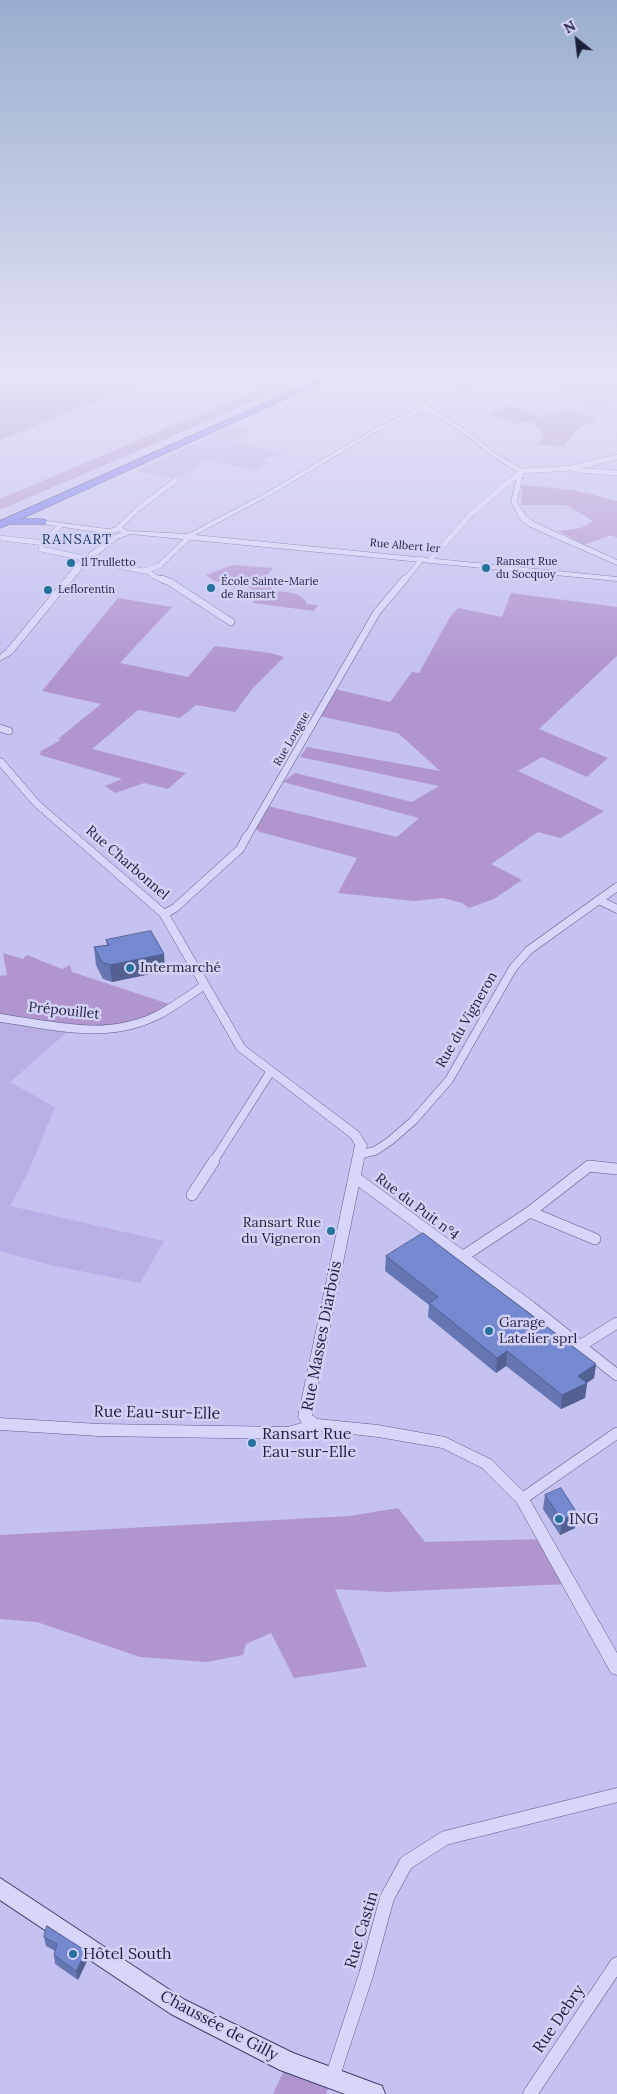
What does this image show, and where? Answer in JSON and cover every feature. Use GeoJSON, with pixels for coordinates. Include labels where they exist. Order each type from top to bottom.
{"type":"FeatureCollection","features":[{"type":"Feature","properties":{"kind":"highway"},"geometry":{"type":"LineString","coordinates":[[0,522],[104,475]]}},
{"type":"Feature","properties":{"kind":"highway"},"geometry":{"type":"LineString","coordinates":[[0,522],[31,511],[112,475]]}},
{"type":"Feature","properties":{"kind":"highway"},"geometry":{"type":"LineString","coordinates":[[31,511],[34,518],[44,522]]}},
{"type":"Feature","properties":{"kind":"highway"},"geometry":{"type":"LineString","coordinates":[[0,522],[44,522]]}},
{"type":"Feature","properties":{"kind":"main road","name":"Chaussée de Gilly"},"geometry":{"type":"LineString","coordinates":[[0,1888],[178,2007],[288,2062],[374,2094]]}},
{"type":"Feature","properties":{"kind":"street"},"geometry":{"type":"LineString","coordinates":[[61,525],[41,549],[140,571],[148,570],[161,564],[193,532],[302,475]]}},
{"type":"Feature","properties":{"kind":"street"},"geometry":{"type":"LineString","coordinates":[[430,559],[471,514],[518,475]]}},
{"type":"Feature","properties":{"kind":"street"},"geometry":{"type":"LineString","coordinates":[[521,475],[514,500],[523,517],[542,530],[617,563]]}},
{"type":"Feature","properties":{"kind":"street"},"geometry":{"type":"LineString","coordinates":[[0,659],[9,652],[86,559],[139,508],[176,480]]}},
{"type":"Feature","properties":{"kind":"street"},"geometry":{"type":"LineString","coordinates":[[44,522],[123,536],[127,532]]}},
{"type":"Feature","properties":{"kind":"street"},"geometry":{"type":"LineString","coordinates":[[117,529],[127,532]]}},
{"type":"Feature","properties":{"kind":"street","name":"Rue Albert Ier"},"geometry":{"type":"LineString","coordinates":[[127,532],[190,536],[430,559],[617,579]]}},
{"type":"Feature","properties":{"kind":"street"},"geometry":{"type":"LineString","coordinates":[[0,538],[45,543]]}},
{"type":"Feature","properties":{"kind":"street","name":"Rue Longue"},"geometry":{"type":"LineString","coordinates":[[164,914],[175,908],[240,849],[377,612],[422,559]]}},
{"type":"Feature","properties":{"kind":"street"},"geometry":{"type":"LineString","coordinates":[[148,570],[153,576],[170,582],[231,622]]}},
{"type":"Feature","properties":{"kind":"street"},"geometry":{"type":"LineString","coordinates":[[0,728],[9,731]]}},
{"type":"Feature","properties":{"kind":"street","name":"Rue Charbonnel"},"geometry":{"type":"LineString","coordinates":[[0,761],[49,815],[164,914],[241,1048],[356,1135],[362,1145],[361,1154]]}},
{"type":"Feature","properties":{"kind":"street","name":"Rue du Vigneron"},"geometry":{"type":"LineString","coordinates":[[361,1154],[375,1151],[390,1141],[413,1121],[449,1080],[514,968],[529,950],[617,887]]}},
{"type":"Feature","properties":{"kind":"street"},"geometry":{"type":"LineString","coordinates":[[599,900],[617,908]]}},
{"type":"Feature","properties":{"kind":"street","name":"Prépouillet"},"geometry":{"type":"LineString","coordinates":[[0,1018],[94,1031],[127,1027],[156,1016],[192,995],[205,985]]}},
{"type":"Feature","properties":{"kind":"street"},"geometry":{"type":"LineString","coordinates":[[192,1194],[271,1071]]}},
{"type":"Feature","properties":{"kind":"street","name":"Rue Masses Diarbois"},"geometry":{"type":"LineString","coordinates":[[361,1154],[342,1233],[305,1417],[313,1424],[378,1431],[444,1443],[487,1464],[522,1499],[615,1662]]}},
{"type":"Feature","properties":{"kind":"street","name":"Rue du Puit n°4"},"geometry":{"type":"LineString","coordinates":[[462,1257],[530,1212],[589,1166],[617,1169]]}},
{"type":"Feature","properties":{"kind":"street","name":"Rue du Puit n°4"},"geometry":{"type":"LineString","coordinates":[[356,1178],[617,1375]]}},
{"type":"Feature","properties":{"kind":"street"},"geometry":{"type":"LineString","coordinates":[[530,1212],[595,1239]]}},
{"type":"Feature","properties":{"kind":"street"},"geometry":{"type":"LineString","coordinates":[[580,1346],[617,1323]]}},
{"type":"Feature","properties":{"kind":"street","name":"Rue Eau-sur-Elle"},"geometry":{"type":"LineString","coordinates":[[0,1424],[99,1430],[287,1433],[313,1424]]}},
{"type":"Feature","properties":{"kind":"street"},"geometry":{"type":"LineString","coordinates":[[522,1499],[617,1433]]}},
{"type":"Feature","properties":{"kind":"street","name":"Rue Castin"},"geometry":{"type":"LineString","coordinates":[[332,2078],[366,1975],[387,1898],[406,1863],[445,1838],[617,1795]]}},
{"type":"Feature","properties":{"kind":"street","name":"Rue Debry"},"geometry":{"type":"LineString","coordinates":[[530,2094],[617,1964]]}},
{"type":"Feature","properties":{"kind":"shaded area"},"geometry":{"type":"Polygon","coordinates":[[[57,475],[82,475],[0,510],[0,499],[57,475]]]}},
{"type":"Feature","properties":{"kind":"shaded area"},"geometry":{"type":"Polygon","coordinates":[[[154,475],[184,475],[177,480],[154,475]]]}},
{"type":"Feature","properties":{"kind":"shaded area"},"geometry":{"type":"Polygon","coordinates":[[[522,485],[574,490],[617,501],[617,538],[611,535],[584,545],[559,531],[581,528],[593,521],[566,505],[521,505],[522,485]]]}},
{"type":"Feature","properties":{"kind":"shaded area"},"geometry":{"type":"Polygon","coordinates":[[[233,565],[273,568],[267,575],[273,591],[297,594],[307,604],[318,605],[314,611],[252,603],[256,597],[251,588],[214,581],[206,575],[233,565]]]}},
{"type":"Feature","properties":{"kind":"shaded area"},"geometry":{"type":"Polygon","coordinates":[[[511,593],[617,607],[617,656],[539,729],[608,758],[587,777],[542,757],[518,771],[604,811],[561,838],[538,832],[491,864],[522,880],[494,899],[469,908],[462,903],[443,898],[414,901],[338,893],[357,858],[260,832],[255,828],[268,806],[397,837],[419,818],[283,782],[295,773],[412,802],[439,786],[300,757],[307,747],[440,771],[398,733],[319,716],[335,689],[390,702],[412,672],[419,673],[450,617],[458,608],[502,617],[511,593]]]}},
{"type":"Feature","properties":{"kind":"shaded area"},"geometry":{"type":"Polygon","coordinates":[[[118,598],[172,607],[120,663],[188,677],[215,646],[271,653],[284,657],[253,688],[235,712],[196,705],[180,718],[138,710],[92,749],[186,773],[168,789],[144,783],[115,793],[105,786],[122,779],[40,755],[41,751],[61,740],[58,739],[101,704],[42,691],[118,598]]]}},
{"type":"Feature","properties":{"kind":"shaded area"},"geometry":{"type":"Polygon","coordinates":[[[3,953],[23,959],[27,955],[62,969],[70,965],[72,972],[175,1006],[127,1027],[80,1026],[0,1016],[0,976],[7,975],[3,953]]]}},
{"type":"Feature","properties":{"kind":"shaded area"},"geometry":{"type":"Polygon","coordinates":[[[0,1018],[72,1028],[10,1082],[55,1107],[29,1170],[10,1206],[164,1241],[140,1283],[51,1265],[0,1251],[0,1018]]]}},
{"type":"Feature","properties":{"kind":"shaded area"},"geometry":{"type":"Polygon","coordinates":[[[398,1508],[425,1542],[543,1539],[568,1584],[387,1592],[335,1589],[367,1667],[294,1678],[271,1633],[246,1644],[243,1655],[207,1662],[140,1657],[37,1622],[0,1619],[0,1535],[350,1516],[398,1508]]]}},
{"type":"Feature","properties":{"kind":"shaded area"},"geometry":{"type":"Polygon","coordinates":[[[288,2062],[332,2078],[326,2094],[273,2094],[288,2062]]]}},
{"type":"Feature","properties":{"kind":"building"},"geometry":{"type":"Polygon","coordinates":[[[151,931],[164,954],[110,965],[102,962],[94,947],[109,945],[106,940],[151,931]]]}},
{"type":"Feature","properties":{"kind":"building","name":"Garage Latelier sprl"},"geometry":{"type":"Polygon","coordinates":[[[423,1233],[596,1364],[578,1376],[587,1383],[562,1395],[507,1351],[497,1358],[429,1303],[438,1297],[386,1256],[423,1233]]]}},
{"type":"Feature","properties":{"kind":"building"},"geometry":{"type":"Polygon","coordinates":[[[561,1488],[577,1513],[562,1520],[545,1495],[561,1488]]]}},
{"type":"Feature","properties":{"kind":"building","name":"Hôtel South"},"geometry":{"type":"Polygon","coordinates":[[[47,1926],[86,1951],[76,1971],[54,1955],[57,1944],[44,1937],[47,1926]]]}},
{"type":"Feature","properties":{"kind":"place","name":"Il Trulletto"},"geometry":{"type":"Point","coordinates":[71,563]}},
{"type":"Feature","properties":{"kind":"place","name":"Ransart Rue du Socquoy"},"geometry":{"type":"Point","coordinates":[486,568]}},
{"type":"Feature","properties":{"kind":"place","name":"École Sainte-Marie de Ransart"},"geometry":{"type":"Point","coordinates":[211,588]}},
{"type":"Feature","properties":{"kind":"place","name":"Leflorentin"},"geometry":{"type":"Point","coordinates":[48,590]}},
{"type":"Feature","properties":{"kind":"place","name":"Intermarché"},"geometry":{"type":"Point","coordinates":[130,968]}},
{"type":"Feature","properties":{"kind":"place","name":"Ransart Rue du Vigneron"},"geometry":{"type":"Point","coordinates":[331,1231]}},
{"type":"Feature","properties":{"kind":"place","name":"Garage Latelier sprl"},"geometry":{"type":"Point","coordinates":[489,1331]}},
{"type":"Feature","properties":{"kind":"place","name":"Ransart Rue Eau-sur-Elle"},"geometry":{"type":"Point","coordinates":[252,1443]}},
{"type":"Feature","properties":{"kind":"place","name":"ING"},"geometry":{"type":"Point","coordinates":[559,1519]}},
{"type":"Feature","properties":{"kind":"place","name":"Hôtel South"},"geometry":{"type":"Point","coordinates":[73,1954]}},
{"type":"Feature","properties":{"kind":"district","name":"RANSART"},"geometry":{"type":"Point","coordinates":[77,540]}}]}
